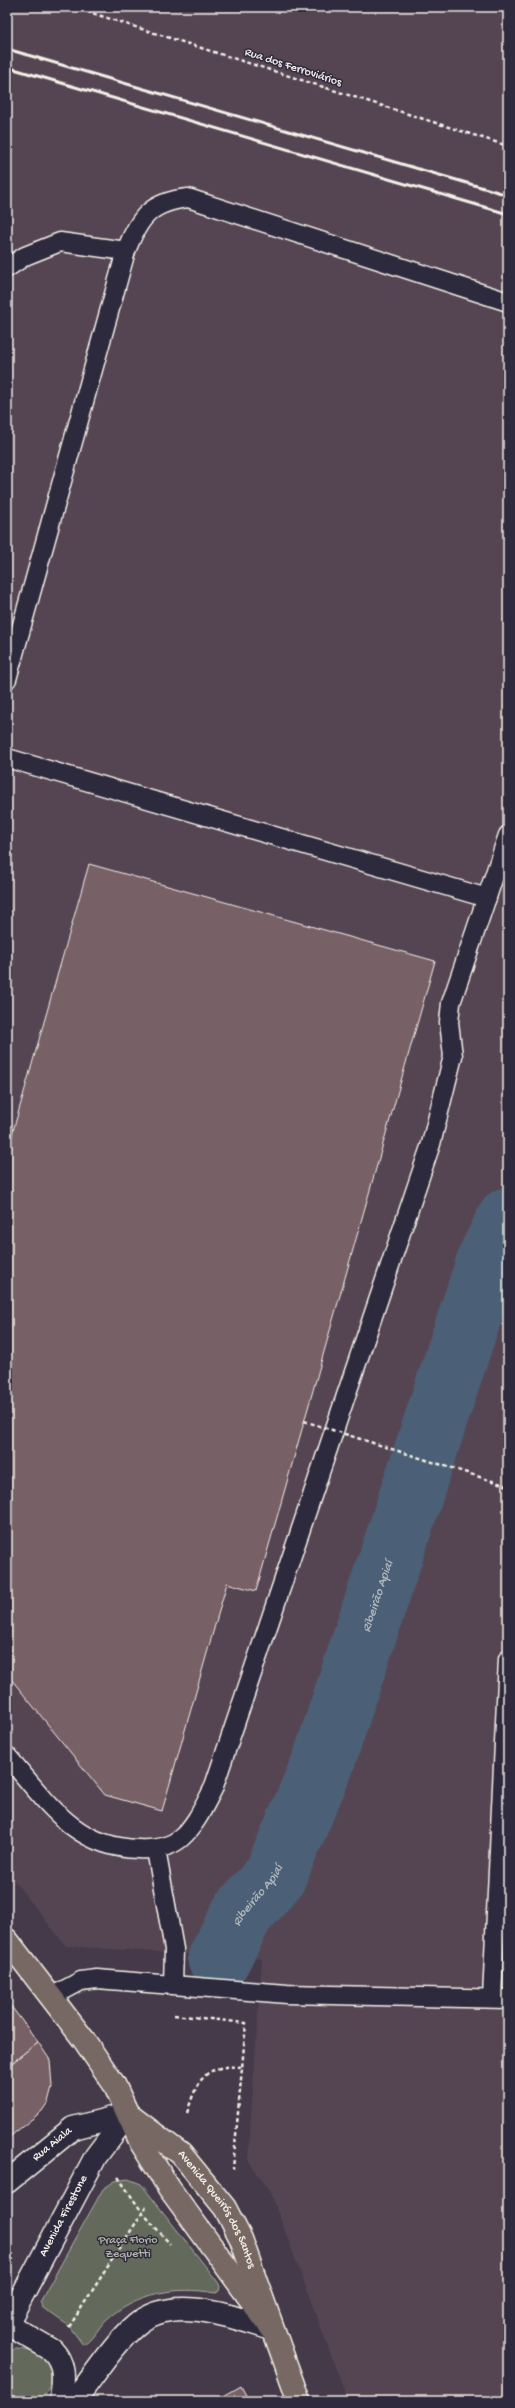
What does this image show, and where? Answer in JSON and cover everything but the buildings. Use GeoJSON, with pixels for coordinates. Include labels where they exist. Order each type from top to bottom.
{"type":"FeatureCollection","features":[{"type":"Feature","properties":{"kind":"main road","name":"Avenida Queirós dos Santos"},"geometry":{"type":"LineString","coordinates":[[7,1940],[51,1997],[114,2084],[141,2143],[169,2188],[272,2329]]}},
{"type":"Feature","properties":{"kind":"main road","name":"Avenida Queirós dos Santos"},"geometry":{"type":"LineString","coordinates":[[128,2114],[181,2154],[225,2208],[241,2239],[299,2401]]}},
{"type":"Feature","properties":{"kind":"main road","name":"Avenida Firestone"},"geometry":{"type":"LineString","coordinates":[[7,2324],[96,2156],[128,2114]]}},
{"type":"Feature","properties":{"kind":"main road","name":"Rua Aiala"},"geometry":{"type":"LineString","coordinates":[[7,2182],[73,2128],[128,2114]]}},
{"type":"Feature","properties":{"kind":"main road"},"geometry":{"type":"LineString","coordinates":[[74,2401],[119,2343],[137,2324],[155,2315],[171,2310],[192,2310],[214,2313],[272,2329]]}},
{"type":"Feature","properties":{"kind":"main road"},"geometry":{"type":"LineString","coordinates":[[7,2324],[52,2350],[62,2365],[63,2378],[60,2401]]}},
{"type":"Feature","properties":{"kind":"lane"},"geometry":{"type":"LineString","coordinates":[[7,679],[126,251],[134,229],[148,212],[168,200],[188,198],[508,302]]}},
{"type":"Feature","properties":{"kind":"lane"},"geometry":{"type":"LineString","coordinates":[[7,268],[25,256],[60,242],[126,251]]}},
{"type":"Feature","properties":{"kind":"lane"},"geometry":{"type":"LineString","coordinates":[[7,758],[487,898]]}},
{"type":"Feature","properties":{"kind":"lane"},"geometry":{"type":"LineString","coordinates":[[7,1756],[64,1821],[92,1840],[120,1849],[156,1850],[180,1839],[194,1823],[213,1789],[431,1144],[453,1056],[449,1022],[451,1003],[508,835]]}},
{"type":"Feature","properties":{"kind":"lane"},"geometry":{"type":"LineString","coordinates":[[51,1997],[89,1979],[173,1984],[287,1994],[500,1998],[508,1659]]}},
{"type":"Feature","properties":{"kind":"lane"},"geometry":{"type":"LineString","coordinates":[[156,1850],[174,1949],[173,1984]]}},
{"type":"Feature","properties":{"kind":"path","name":"Rua dos Ferroviários"},"geometry":{"type":"LineString","coordinates":[[73,7],[508,146]]}},
{"type":"Feature","properties":{"kind":"path"},"geometry":{"type":"LineString","coordinates":[[304,1421],[508,1486]]}},
{"type":"Feature","properties":{"kind":"path"},"geometry":{"type":"LineString","coordinates":[[170,2015],[246,2023],[233,2170]]}},
{"type":"Feature","properties":{"kind":"path"},"geometry":{"type":"LineString","coordinates":[[187,2112],[195,2087],[204,2076],[211,2071],[226,2066],[241,2067]]}},
{"type":"Feature","properties":{"kind":"path"},"geometry":{"type":"LineString","coordinates":[[96,2156],[121,2180],[142,2212],[173,2247]]}},
{"type":"Feature","properties":{"kind":"path"},"geometry":{"type":"LineString","coordinates":[[52,2350],[142,2212],[153,2199],[169,2188]]}},
{"type":"Feature","properties":{"kind":"shaded area"},"geometry":{"type":"Polygon","coordinates":[[[7,7],[508,7],[508,2401],[348,2401],[271,2193],[248,2160],[262,1959],[66,1946],[7,1872],[7,7]]]}},
{"type":"Feature","properties":{"kind":"green space","name":"Praça Florio Zequetti"},"geometry":{"type":"Polygon","coordinates":[[[128,2179],[141,2184],[217,2281],[220,2286],[219,2291],[216,2293],[186,2290],[172,2291],[144,2297],[131,2303],[106,2320],[93,2337],[83,2345],[69,2326],[43,2308],[40,2302],[103,2189],[115,2181],[128,2179]]]}},
{"type":"Feature","properties":{"kind":"green space"},"geometry":{"type":"Polygon","coordinates":[[[14,2349],[26,2350],[36,2354],[44,2359],[50,2366],[52,2374],[51,2382],[46,2392],[38,2401],[7,2401],[7,2358],[14,2349]]]}},
{"type":"Feature","properties":{"kind":"waterway","name":"Ribeirão Apiaí"},"geometry":{"type":"LineString","coordinates":[[219,1959],[242,1914],[275,1876],[323,1763],[489,1258],[508,1219]]}},
{"type":"Feature","properties":{"kind":"railway"},"geometry":{"type":"LineString","coordinates":[[7,49],[508,195]]}},
{"type":"Feature","properties":{"kind":"railway"},"geometry":{"type":"LineString","coordinates":[[7,67],[508,214]]}}]}
